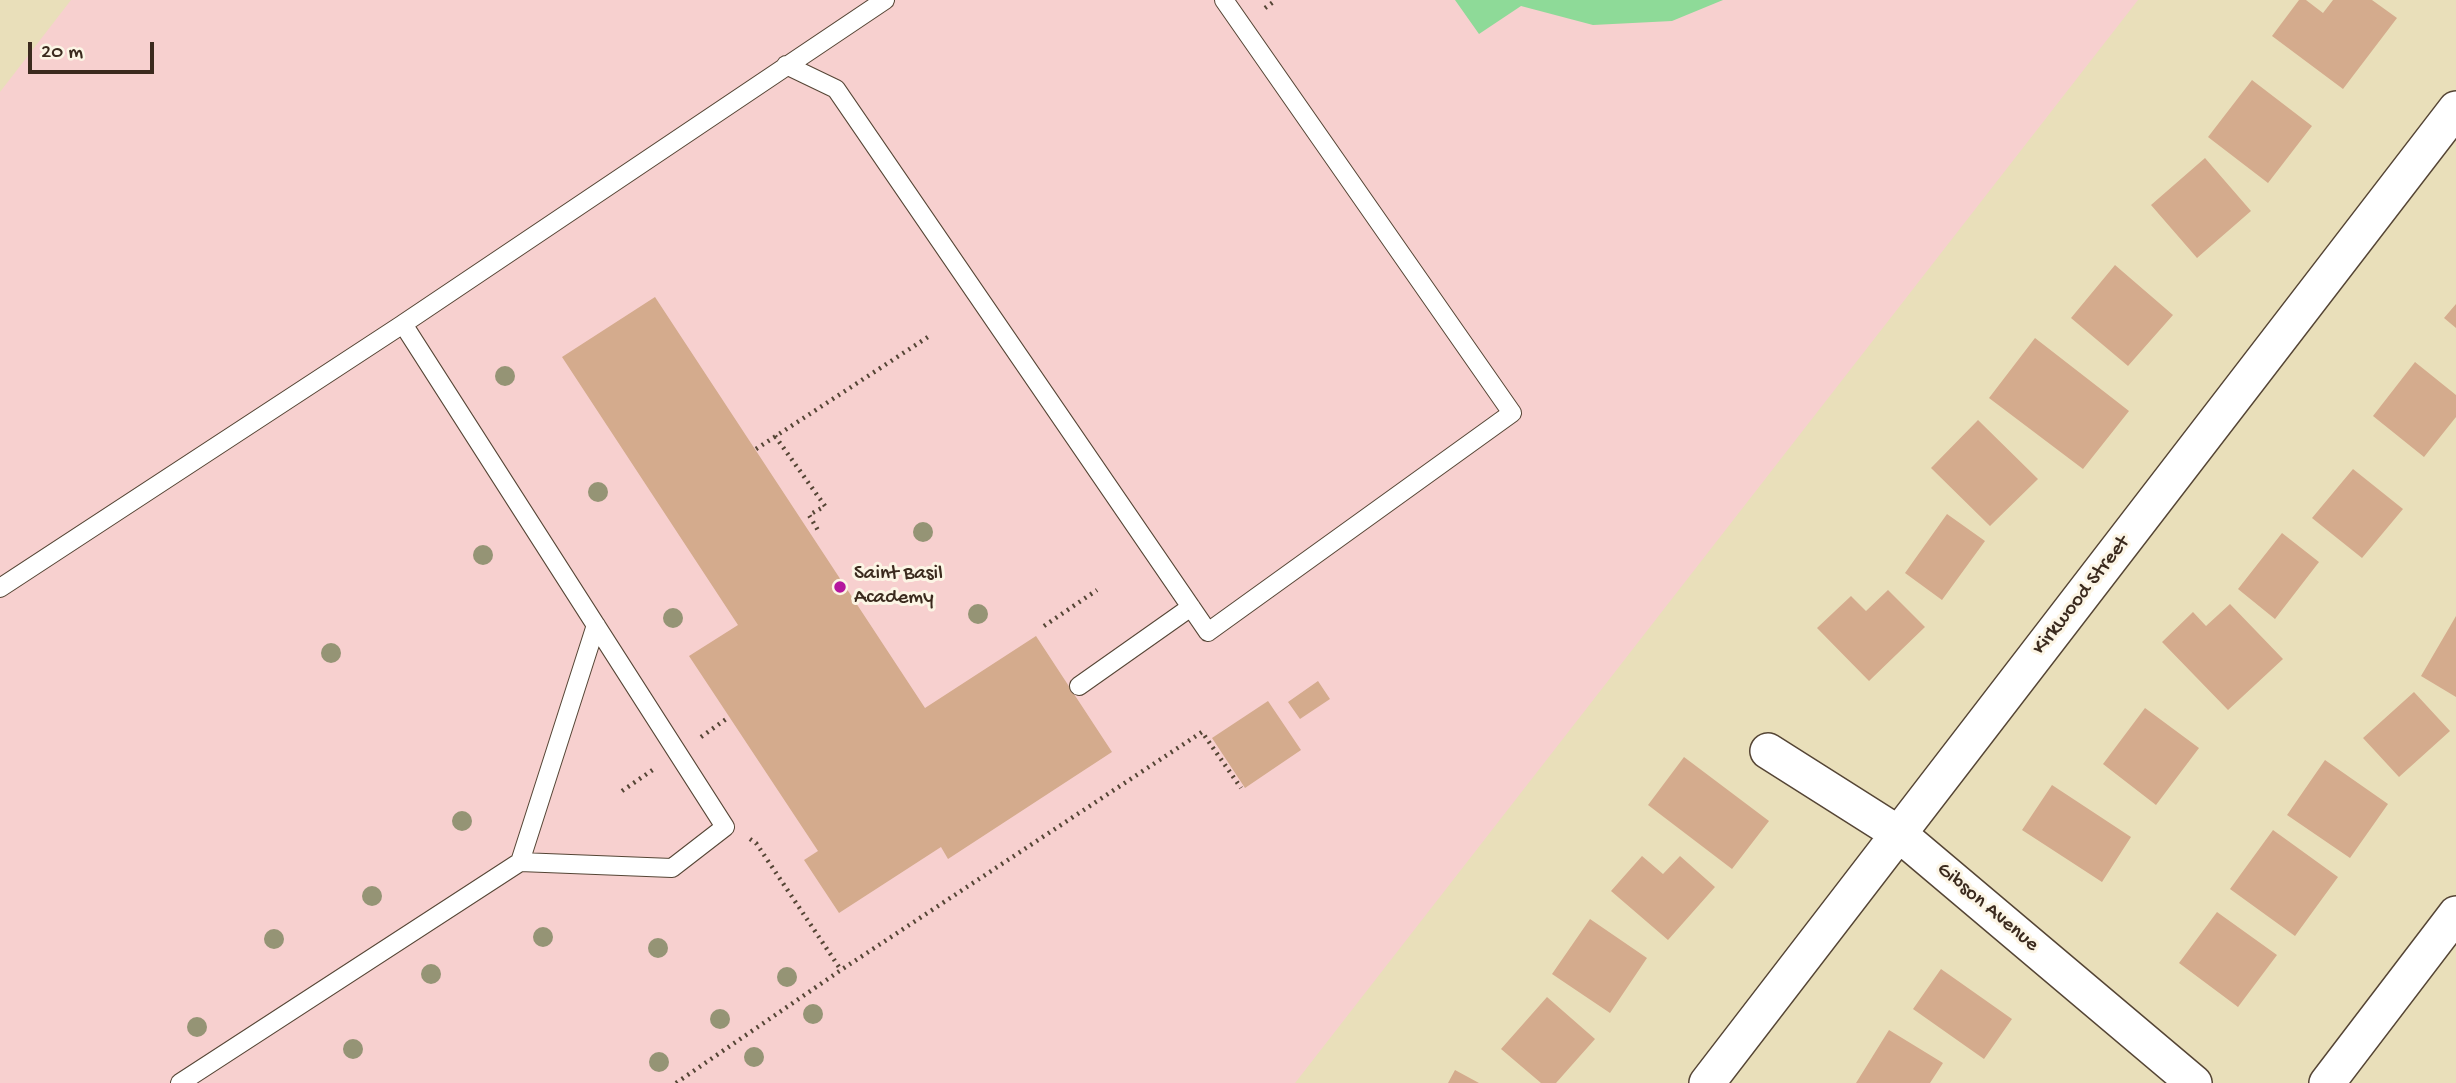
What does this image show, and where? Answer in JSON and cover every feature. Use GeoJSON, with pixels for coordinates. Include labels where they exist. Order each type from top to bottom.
{"type":"FeatureCollection","features":[{"type":"Feature","properties":{"kind":"street","name":"Kirkwood Street"},"geometry":{"type":"LineString","coordinates":[[1707,1083],[2456,109]]}},
{"type":"Feature","properties":{"kind":"street","name":"Gibson Avenue"},"geometry":{"type":"LineString","coordinates":[[1768,751],[1899,834],[2194,1083]]}},
{"type":"Feature","properties":{"kind":"street"},"geometry":{"type":"LineString","coordinates":[[2328,1083],[2456,914]]}},
{"type":"Feature","properties":{"kind":"lane"},"geometry":{"type":"LineString","coordinates":[[0,589],[403,324],[885,0]]}},
{"type":"Feature","properties":{"kind":"lane"},"geometry":{"type":"LineString","coordinates":[[786,65],[836,89],[1208,632],[1512,413],[1224,0]]}},
{"type":"Feature","properties":{"kind":"lane"},"geometry":{"type":"LineString","coordinates":[[180,1083],[520,862],[672,868],[725,827],[403,324]]}},
{"type":"Feature","properties":{"kind":"lane"},"geometry":{"type":"LineString","coordinates":[[1079,686],[1191,607]]}},
{"type":"Feature","properties":{"kind":"lane"},"geometry":{"type":"LineString","coordinates":[[520,862],[596,625]]}},
{"type":"Feature","properties":{"kind":"path"},"geometry":{"type":"LineString","coordinates":[[756,449],[931,335]]}},
{"type":"Feature","properties":{"kind":"path"},"geometry":{"type":"LineString","coordinates":[[775,436],[825,506],[809,515],[819,532]]}},
{"type":"Feature","properties":{"kind":"path"},"geometry":{"type":"LineString","coordinates":[[1044,626],[1097,590]]}},
{"type":"Feature","properties":{"kind":"path"},"geometry":{"type":"LineString","coordinates":[[713,729],[729,717]]}},
{"type":"Feature","properties":{"kind":"path"},"geometry":{"type":"LineString","coordinates":[[676,1083],[842,970],[1202,733],[1241,788]]}},
{"type":"Feature","properties":{"kind":"path"},"geometry":{"type":"LineString","coordinates":[[622,791],[664,762]]}},
{"type":"Feature","properties":{"kind":"path"},"geometry":{"type":"LineString","coordinates":[[725,827],[757,842],[842,970]]}},
{"type":"Feature","properties":{"kind":"shaded area","name":"Saint Basil Academy"},"geometry":{"type":"Polygon","coordinates":[[[71,0],[2138,0],[1295,1083],[0,1083],[0,92],[71,0]]]}},
{"type":"Feature","properties":{"kind":"green space"},"geometry":{"type":"Polygon","coordinates":[[[1455,0],[1723,0],[1672,21],[1593,25],[1521,6],[1479,34],[1455,0]]]}},
{"type":"Feature","properties":{"kind":"building"},"geometry":{"type":"Polygon","coordinates":[[[2299,0],[2306,0],[2323,13],[2333,0],[2372,0],[2397,18],[2343,89],[2272,36],[2299,0]]]}},
{"type":"Feature","properties":{"kind":"building"},"geometry":{"type":"Polygon","coordinates":[[[2252,80],[2312,126],[2268,183],[2208,137],[2252,80]]]}},
{"type":"Feature","properties":{"kind":"building"},"geometry":{"type":"Polygon","coordinates":[[[2205,158],[2251,211],[2197,258],[2151,205],[2205,158]]]}},
{"type":"Feature","properties":{"kind":"building"},"geometry":{"type":"Polygon","coordinates":[[[2115,265],[2173,315],[2128,366],[2071,318],[2115,265]]]}},
{"type":"Feature","properties":{"kind":"building"},"geometry":{"type":"Polygon","coordinates":[[[655,297],[925,708],[1036,636],[1112,752],[948,859],[941,847],[839,913],[804,860],[818,851],[689,656],[738,625],[562,357],[655,297]]]}},
{"type":"Feature","properties":{"kind":"building"},"geometry":{"type":"Polygon","coordinates":[[[2456,304],[2456,328],[2444,318],[2456,304]]]}},
{"type":"Feature","properties":{"kind":"building"},"geometry":{"type":"Polygon","coordinates":[[[2035,338],[2129,411],[2083,469],[1989,398],[2035,338]]]}},
{"type":"Feature","properties":{"kind":"building"},"geometry":{"type":"Polygon","coordinates":[[[2415,362],[2456,395],[2456,417],[2424,457],[2373,416],[2415,362]]]}},
{"type":"Feature","properties":{"kind":"building"},"geometry":{"type":"Polygon","coordinates":[[[1978,420],[2038,479],[1990,526],[1931,468],[1978,420]]]}},
{"type":"Feature","properties":{"kind":"building"},"geometry":{"type":"Polygon","coordinates":[[[2353,469],[2403,509],[2362,558],[2312,518],[2353,469]]]}},
{"type":"Feature","properties":{"kind":"building"},"geometry":{"type":"Polygon","coordinates":[[[1947,514],[1985,541],[1942,600],[1905,573],[1947,514]]]}},
{"type":"Feature","properties":{"kind":"building"},"geometry":{"type":"Polygon","coordinates":[[[2282,533],[2319,562],[2275,619],[2238,589],[2282,533]]]}},
{"type":"Feature","properties":{"kind":"building"},"geometry":{"type":"Polygon","coordinates":[[[1888,590],[1925,627],[1869,681],[1817,628],[1851,596],[1866,611],[1888,590]]]}},
{"type":"Feature","properties":{"kind":"building"},"geometry":{"type":"Polygon","coordinates":[[[2230,604],[2283,659],[2228,710],[2162,642],[2193,612],[2206,626],[2230,604]]]}},
{"type":"Feature","properties":{"kind":"building"},"geometry":{"type":"Polygon","coordinates":[[[2456,616],[2456,697],[2421,676],[2456,616]]]}},
{"type":"Feature","properties":{"kind":"building"},"geometry":{"type":"Polygon","coordinates":[[[1318,681],[1330,699],[1300,719],[1288,702],[1318,681]]]}},
{"type":"Feature","properties":{"kind":"building"},"geometry":{"type":"Polygon","coordinates":[[[2414,692],[2450,731],[2399,777],[2363,738],[2414,692]]]}},
{"type":"Feature","properties":{"kind":"building"},"geometry":{"type":"Polygon","coordinates":[[[1268,701],[1301,750],[1245,788],[1212,738],[1268,701]]]}},
{"type":"Feature","properties":{"kind":"building"},"geometry":{"type":"Polygon","coordinates":[[[2145,708],[2199,748],[2156,805],[2103,764],[2145,708]]]}},
{"type":"Feature","properties":{"kind":"building"},"geometry":{"type":"Polygon","coordinates":[[[1684,757],[1769,821],[1732,869],[1648,805],[1684,757]]]}},
{"type":"Feature","properties":{"kind":"building"},"geometry":{"type":"Polygon","coordinates":[[[2325,760],[2388,804],[2350,858],[2287,815],[2325,760]]]}},
{"type":"Feature","properties":{"kind":"building"},"geometry":{"type":"Polygon","coordinates":[[[2052,785],[2131,837],[2102,882],[2022,830],[2052,785]]]}},
{"type":"Feature","properties":{"kind":"building"},"geometry":{"type":"Polygon","coordinates":[[[2273,830],[2338,877],[2295,936],[2230,889],[2273,830]]]}},
{"type":"Feature","properties":{"kind":"building"},"geometry":{"type":"Polygon","coordinates":[[[1642,856],[1663,874],[1680,856],[1715,887],[1668,940],[1611,891],[1642,856]]]}},
{"type":"Feature","properties":{"kind":"building"},"geometry":{"type":"Polygon","coordinates":[[[2217,912],[2277,955],[2238,1007],[2179,963],[2217,912]]]}},
{"type":"Feature","properties":{"kind":"building"},"geometry":{"type":"Polygon","coordinates":[[[1590,919],[1647,958],[1610,1013],[1552,974],[1590,919]]]}},
{"type":"Feature","properties":{"kind":"building"},"geometry":{"type":"Polygon","coordinates":[[[1941,969],[2012,1019],[1984,1059],[1913,1009],[1941,969]]]}},
{"type":"Feature","properties":{"kind":"building"},"geometry":{"type":"Polygon","coordinates":[[[1547,997],[1595,1039],[1556,1083],[1541,1083],[1501,1049],[1547,997]]]}},
{"type":"Feature","properties":{"kind":"building"},"geometry":{"type":"Polygon","coordinates":[[[1889,1030],[1943,1063],[1930,1083],[1856,1083],[1889,1030]]]}},
{"type":"Feature","properties":{"kind":"building"},"geometry":{"type":"Polygon","coordinates":[[[1455,1070],[1479,1083],[1448,1083],[1455,1070]]]}},
{"type":"Feature","properties":{"kind":"place","name":"Saint Basil Academy"},"geometry":{"type":"Point","coordinates":[840,587]}}]}
